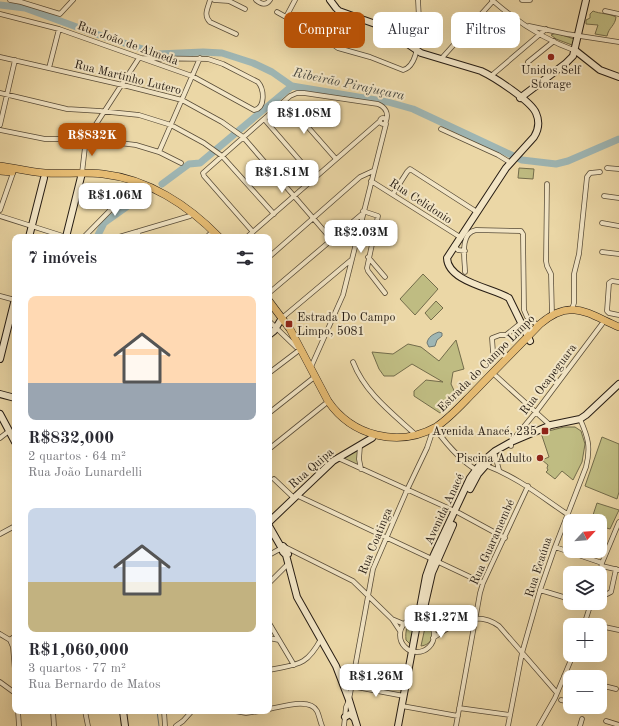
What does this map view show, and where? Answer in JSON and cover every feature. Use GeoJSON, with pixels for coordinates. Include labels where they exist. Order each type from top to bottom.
{"type":"FeatureCollection","features":[{"type":"Feature","properties":{"kind":"main road"},"geometry":{"type":"LineString","coordinates":[[0,166],[44,173],[81,175],[111,180],[134,186],[172,204],[190,216],[208,234]]}},
{"type":"Feature","properties":{"kind":"main road"},"geometry":{"type":"LineString","coordinates":[[0,171],[44,178],[92,173],[116,176],[156,191],[185,207],[205,223],[215,234]]}},
{"type":"Feature","properties":{"kind":"main road","name":"Estrada do Campo Limpo"},"geometry":{"type":"LineString","coordinates":[[272,307],[279,322],[311,367],[331,405],[343,418],[366,432],[384,437],[396,438],[417,435],[437,426],[444,421],[529,339],[560,315],[578,314],[619,331]]}},
{"type":"Feature","properties":{"kind":"main road"},"geometry":{"type":"LineString","coordinates":[[574,307],[619,327]]}},
{"type":"Feature","properties":{"kind":"main road","name":"Estrada do Campo Limpo"},"geometry":{"type":"LineString","coordinates":[[272,312],[297,349],[325,404],[334,416],[357,432],[372,438],[399,442],[416,440],[448,424],[496,376],[529,339],[538,326],[555,313],[574,307]]}},
{"type":"Feature","properties":{"kind":"street"},"geometry":{"type":"LineString","coordinates":[[10,0],[21,1],[60,14],[73,0]]}},
{"type":"Feature","properties":{"kind":"street"},"geometry":{"type":"LineString","coordinates":[[210,0],[206,14],[208,21],[236,34]]}},
{"type":"Feature","properties":{"kind":"street"},"geometry":{"type":"LineString","coordinates":[[214,0],[229,1],[245,9]]}},
{"type":"Feature","properties":{"kind":"street"},"geometry":{"type":"LineString","coordinates":[[256,0],[263,4],[270,0]]}},
{"type":"Feature","properties":{"kind":"street"},"geometry":{"type":"LineString","coordinates":[[289,12],[295,0]]}},
{"type":"Feature","properties":{"kind":"street"},"geometry":{"type":"LineString","coordinates":[[330,0],[339,11],[381,26],[417,52],[491,76],[534,110],[539,122],[537,131],[496,183],[447,258],[447,263],[451,268],[476,286],[509,298],[529,339]]}},
{"type":"Feature","properties":{"kind":"street"},"geometry":{"type":"LineString","coordinates":[[338,48],[370,57],[403,70],[408,68],[417,52],[418,0]]}},
{"type":"Feature","properties":{"kind":"street"},"geometry":{"type":"LineString","coordinates":[[482,12],[492,0],[507,12]]}},
{"type":"Feature","properties":{"kind":"street"},"geometry":{"type":"LineString","coordinates":[[522,0],[530,0]]}},
{"type":"Feature","properties":{"kind":"street"},"geometry":{"type":"LineString","coordinates":[[520,98],[572,59],[576,51],[586,0]]}},
{"type":"Feature","properties":{"kind":"street"},"geometry":{"type":"LineString","coordinates":[[605,11],[619,14]]}},
{"type":"Feature","properties":{"kind":"street"},"geometry":{"type":"LineString","coordinates":[[277,12],[284,16]]}},
{"type":"Feature","properties":{"kind":"street","name":"Rua João de Almeda"},"geometry":{"type":"LineString","coordinates":[[0,14],[59,29],[192,76],[255,110],[259,108],[262,102],[262,88],[258,82],[217,61],[200,58]]}},
{"type":"Feature","properties":{"kind":"street"},"geometry":{"type":"LineString","coordinates":[[520,22],[540,34],[576,51],[600,70],[619,77]]}},
{"type":"Feature","properties":{"kind":"street"},"geometry":{"type":"LineString","coordinates":[[527,26],[619,42]]}},
{"type":"Feature","properties":{"kind":"street"},"geometry":{"type":"LineString","coordinates":[[49,68],[59,29]]}},
{"type":"Feature","properties":{"kind":"street"},"geometry":{"type":"LineString","coordinates":[[491,76],[546,29]]}},
{"type":"Feature","properties":{"kind":"street"},"geometry":{"type":"LineString","coordinates":[[528,62],[554,41]]}},
{"type":"Feature","properties":{"kind":"street"},"geometry":{"type":"LineString","coordinates":[[441,59],[451,48]]}},
{"type":"Feature","properties":{"kind":"street","name":"Rua Martinho Lutero"},"geometry":{"type":"LineString","coordinates":[[0,57],[121,84],[182,100],[236,131],[332,240]]}},
{"type":"Feature","properties":{"kind":"street"},"geometry":{"type":"LineString","coordinates":[[67,234],[81,175],[87,139],[103,111],[139,58],[200,58],[160,152]]}},
{"type":"Feature","properties":{"kind":"street"},"geometry":{"type":"LineString","coordinates":[[166,68],[167,59]]}},
{"type":"Feature","properties":{"kind":"street"},"geometry":{"type":"LineString","coordinates":[[0,125],[15,60]]}},
{"type":"Feature","properties":{"kind":"street"},"geometry":{"type":"LineString","coordinates":[[252,232],[204,176],[204,172],[241,136],[264,119],[293,94],[304,92],[375,104],[382,109],[384,131],[362,212],[341,299],[311,367]]}},
{"type":"Feature","properties":{"kind":"street"},"geometry":{"type":"LineString","coordinates":[[0,93],[67,109],[139,115],[171,125],[221,155],[274,214]]}},
{"type":"Feature","properties":{"kind":"street"},"geometry":{"type":"LineString","coordinates":[[285,101],[336,159]]}},
{"type":"Feature","properties":{"kind":"street"},"geometry":{"type":"LineString","coordinates":[[264,119],[315,178]]}},
{"type":"Feature","properties":{"kind":"street"},"geometry":{"type":"LineString","coordinates":[[250,234],[372,128],[383,122]]}},
{"type":"Feature","properties":{"kind":"street"},"geometry":{"type":"LineString","coordinates":[[442,129],[512,161]]}},
{"type":"Feature","properties":{"kind":"street"},"geometry":{"type":"LineString","coordinates":[[0,130],[45,139],[87,139],[136,145],[160,152],[181,163]]}},
{"type":"Feature","properties":{"kind":"street"},"geometry":{"type":"LineString","coordinates":[[607,168],[619,170]]}},
{"type":"Feature","properties":{"kind":"street"},"geometry":{"type":"LineString","coordinates":[[393,194],[406,172],[412,170],[477,212]]}},
{"type":"Feature","properties":{"kind":"street"},"geometry":{"type":"LineString","coordinates":[[272,254],[360,177],[373,171]]}},
{"type":"Feature","properties":{"kind":"street"},"geometry":{"type":"LineString","coordinates":[[574,307],[574,274],[579,254],[587,177],[590,173],[600,172]]}},
{"type":"Feature","properties":{"kind":"street"},"geometry":{"type":"LineString","coordinates":[[0,210],[13,173]]}},
{"type":"Feature","properties":{"kind":"street"},"geometry":{"type":"LineString","coordinates":[[30,234],[44,178]]}},
{"type":"Feature","properties":{"kind":"street","name":"Rua Celidonio"},"geometry":{"type":"LineString","coordinates":[[371,181],[460,237]]}},
{"type":"Feature","properties":{"kind":"street"},"geometry":{"type":"LineString","coordinates":[[547,184],[546,261],[551,274],[551,304],[555,313]]}},
{"type":"Feature","properties":{"kind":"street"},"geometry":{"type":"LineString","coordinates":[[87,234],[134,186]]}},
{"type":"Feature","properties":{"kind":"street"},"geometry":{"type":"LineString","coordinates":[[604,196],[619,198]]}},
{"type":"Feature","properties":{"kind":"street"},"geometry":{"type":"LineString","coordinates":[[272,290],[332,240],[362,212]]}},
{"type":"Feature","properties":{"kind":"street"},"geometry":{"type":"LineString","coordinates":[[362,212],[375,214],[378,218],[368,257],[367,268],[385,293]]}},
{"type":"Feature","properties":{"kind":"street"},"geometry":{"type":"LineString","coordinates":[[0,216],[56,234]]}},
{"type":"Feature","properties":{"kind":"street"},"geometry":{"type":"LineString","coordinates":[[129,234],[190,216]]}},
{"type":"Feature","properties":{"kind":"street"},"geometry":{"type":"LineString","coordinates":[[602,223],[619,226]]}},
{"type":"Feature","properties":{"kind":"street"},"geometry":{"type":"LineString","coordinates":[[465,272],[465,239],[469,233],[472,231],[516,230],[522,232],[524,310],[527,317],[538,326]]}},
{"type":"Feature","properties":{"kind":"street"},"geometry":{"type":"LineString","coordinates":[[454,246],[458,250],[465,251]]}},
{"type":"Feature","properties":{"kind":"street"},"geometry":{"type":"LineString","coordinates":[[602,252],[619,254]]}},
{"type":"Feature","properties":{"kind":"street"},"geometry":{"type":"LineString","coordinates":[[368,257],[385,277]]}},
{"type":"Feature","properties":{"kind":"street"},"geometry":{"type":"LineString","coordinates":[[272,331],[279,322],[351,260]]}},
{"type":"Feature","properties":{"kind":"street"},"geometry":{"type":"LineString","coordinates":[[619,282],[612,281],[609,283],[607,308],[608,313],[619,315]]}},
{"type":"Feature","properties":{"kind":"street"},"geometry":{"type":"LineString","coordinates":[[0,296],[12,298]]}},
{"type":"Feature","properties":{"kind":"street"},"geometry":{"type":"LineString","coordinates":[[0,359],[12,311]]}},
{"type":"Feature","properties":{"kind":"street"},"geometry":{"type":"LineString","coordinates":[[272,321],[279,322]]}},
{"type":"Feature","properties":{"kind":"street"},"geometry":{"type":"LineString","coordinates":[[493,352],[492,338],[506,336],[521,323]]}},
{"type":"Feature","properties":{"kind":"street","name":"Rua Ocapeguara"},"geometry":{"type":"LineString","coordinates":[[511,444],[602,324]]}},
{"type":"Feature","properties":{"kind":"street"},"geometry":{"type":"LineString","coordinates":[[272,370],[297,349]]}},
{"type":"Feature","properties":{"kind":"street"},"geometry":{"type":"LineString","coordinates":[[353,362],[361,379],[371,393],[417,435]]}},
{"type":"Feature","properties":{"kind":"street"},"geometry":{"type":"LineString","coordinates":[[496,376],[552,426]]}},
{"type":"Feature","properties":{"kind":"street"},"geometry":{"type":"LineString","coordinates":[[272,411],[312,379]]}},
{"type":"Feature","properties":{"kind":"street","name":"Avenida Anacé"},"geometry":{"type":"LineString","coordinates":[[403,726],[404,696],[420,618],[435,560],[477,471],[495,451],[552,426],[581,420],[588,417],[619,384]]}},
{"type":"Feature","properties":{"kind":"street","name":"Avenida Anacé"},"geometry":{"type":"LineString","coordinates":[[592,411],[619,388]]}},
{"type":"Feature","properties":{"kind":"street"},"geometry":{"type":"LineString","coordinates":[[0,394],[12,397]]}},
{"type":"Feature","properties":{"kind":"street"},"geometry":{"type":"LineString","coordinates":[[272,448],[325,404]]}},
{"type":"Feature","properties":{"kind":"street"},"geometry":{"type":"LineString","coordinates":[[0,414],[12,436]]}},
{"type":"Feature","properties":{"kind":"street","name":"Rua Ecaúna"},"geometry":{"type":"LineString","coordinates":[[567,514],[586,467],[588,458],[588,438],[581,420]]}},
{"type":"Feature","properties":{"kind":"street"},"geometry":{"type":"LineString","coordinates":[[0,438],[9,431]]}},
{"type":"Feature","properties":{"kind":"street"},"geometry":{"type":"LineString","coordinates":[[434,432],[477,471]]}},
{"type":"Feature","properties":{"kind":"street","name":"Rua Coatinga"},"geometry":{"type":"LineString","coordinates":[[348,687],[373,569],[434,432]]}},
{"type":"Feature","properties":{"kind":"street","name":"Rua Quipa"},"geometry":{"type":"LineString","coordinates":[[272,517],[337,458],[372,438]]}},
{"type":"Feature","properties":{"kind":"street","name":"Avenida Anacé"},"geometry":{"type":"LineString","coordinates":[[477,471],[495,455],[511,444]]}},
{"type":"Feature","properties":{"kind":"street"},"geometry":{"type":"LineString","coordinates":[[360,446],[359,459],[361,469]]}},
{"type":"Feature","properties":{"kind":"street"},"geometry":{"type":"LineString","coordinates":[[495,455],[499,470]]}},
{"type":"Feature","properties":{"kind":"street"},"geometry":{"type":"LineString","coordinates":[[337,458],[457,513],[505,538]]}},
{"type":"Feature","properties":{"kind":"street"},"geometry":{"type":"LineString","coordinates":[[485,465],[499,470],[528,486],[567,514]]}},
{"type":"Feature","properties":{"kind":"street"},"geometry":{"type":"LineString","coordinates":[[274,479],[295,497],[483,583]]}},
{"type":"Feature","properties":{"kind":"street","name":"Rua Guaramembé"},"geometry":{"type":"LineString","coordinates":[[456,726],[475,618],[483,583],[528,486]]}},
{"type":"Feature","properties":{"kind":"street"},"geometry":{"type":"LineString","coordinates":[[602,565],[619,522]]}},
{"type":"Feature","properties":{"kind":"street","name":"Rua Ecaúna"},"geometry":{"type":"LineString","coordinates":[[508,726],[522,653],[540,590],[563,524]]}},
{"type":"Feature","properties":{"kind":"street"},"geometry":{"type":"LineString","coordinates":[[0,534],[12,528]]}},
{"type":"Feature","properties":{"kind":"street"},"geometry":{"type":"LineString","coordinates":[[272,531],[287,555],[288,564],[299,600],[348,687],[349,700],[357,726]]}},
{"type":"Feature","properties":{"kind":"street"},"geometry":{"type":"LineString","coordinates":[[554,547],[617,570],[611,592],[607,594]]}},
{"type":"Feature","properties":{"kind":"street"},"geometry":{"type":"LineString","coordinates":[[272,554],[282,548],[298,554],[353,581],[392,619],[400,631],[404,646],[413,651],[419,651],[428,647],[433,638],[447,628]]}},
{"type":"Feature","properties":{"kind":"street"},"geometry":{"type":"LineString","coordinates":[[287,555],[298,554]]}},
{"type":"Feature","properties":{"kind":"street"},"geometry":{"type":"LineString","coordinates":[[272,580],[288,564]]}},
{"type":"Feature","properties":{"kind":"street"},"geometry":{"type":"LineString","coordinates":[[540,590],[563,597]]}},
{"type":"Feature","properties":{"kind":"street"},"geometry":{"type":"LineString","coordinates":[[400,631],[404,624],[410,619],[420,618],[429,624],[433,630],[433,638]]}},
{"type":"Feature","properties":{"kind":"street"},"geometry":{"type":"LineString","coordinates":[[433,630],[447,628],[475,618],[487,619],[495,623],[557,693]]}},
{"type":"Feature","properties":{"kind":"street"},"geometry":{"type":"LineString","coordinates":[[392,619],[404,624]]}},
{"type":"Feature","properties":{"kind":"street"},"geometry":{"type":"LineString","coordinates":[[607,627],[619,630]]}},
{"type":"Feature","properties":{"kind":"street"},"geometry":{"type":"LineString","coordinates":[[272,628],[294,665]]}},
{"type":"Feature","properties":{"kind":"street"},"geometry":{"type":"LineString","coordinates":[[0,634],[10,640],[12,645]]}},
{"type":"Feature","properties":{"kind":"street"},"geometry":{"type":"LineString","coordinates":[[272,639],[279,640]]}},
{"type":"Feature","properties":{"kind":"street"},"geometry":{"type":"LineString","coordinates":[[272,669],[306,661],[321,639]]}},
{"type":"Feature","properties":{"kind":"street","name":"Avenida Anacé"},"geometry":{"type":"LineString","coordinates":[[398,726],[404,706],[413,651]]}},
{"type":"Feature","properties":{"kind":"street"},"geometry":{"type":"LineString","coordinates":[[539,726],[557,693],[563,678]]}},
{"type":"Feature","properties":{"kind":"street"},"geometry":{"type":"LineString","coordinates":[[0,682],[12,691]]}},
{"type":"Feature","properties":{"kind":"street"},"geometry":{"type":"LineString","coordinates":[[348,687],[404,696]]}},
{"type":"Feature","properties":{"kind":"street"},"geometry":{"type":"LineString","coordinates":[[607,687],[616,689]]}},
{"type":"Feature","properties":{"kind":"street"},"geometry":{"type":"LineString","coordinates":[[344,726],[346,707],[349,700]]}},
{"type":"Feature","properties":{"kind":"street"},"geometry":{"type":"LineString","coordinates":[[272,709],[299,704],[310,704],[317,711],[322,726]]}},
{"type":"Feature","properties":{"kind":"street"},"geometry":{"type":"LineString","coordinates":[[404,706],[458,716]]}},
{"type":"Feature","properties":{"kind":"street"},"geometry":{"type":"LineString","coordinates":[[346,715],[351,707]]}},
{"type":"Feature","properties":{"kind":"street"},"geometry":{"type":"LineString","coordinates":[[459,708],[510,715]]}},
{"type":"Feature","properties":{"kind":"street"},"geometry":{"type":"LineString","coordinates":[[18,714],[19,726]]}},
{"type":"Feature","properties":{"kind":"street"},"geometry":{"type":"LineString","coordinates":[[53,714],[54,726]]}},
{"type":"Feature","properties":{"kind":"street"},"geometry":{"type":"LineString","coordinates":[[86,714],[88,726]]}},
{"type":"Feature","properties":{"kind":"street"},"geometry":{"type":"LineString","coordinates":[[123,714],[125,726]]}},
{"type":"Feature","properties":{"kind":"street"},"geometry":{"type":"LineString","coordinates":[[164,714],[165,726]]}},
{"type":"Feature","properties":{"kind":"street"},"geometry":{"type":"LineString","coordinates":[[176,726],[189,714]]}},
{"type":"Feature","properties":{"kind":"street"},"geometry":{"type":"LineString","coordinates":[[346,715],[350,714],[354,718]]}},
{"type":"Feature","properties":{"kind":"street"},"geometry":{"type":"LineString","coordinates":[[580,726],[582,719]]}},
{"type":"Feature","properties":{"kind":"street"},"geometry":{"type":"LineString","coordinates":[[606,721],[619,725]]}},
{"type":"Feature","properties":{"kind":"shaded area"},"geometry":{"type":"Polygon","coordinates":[[[593,11],[616,17],[607,36],[595,34],[598,25],[586,24],[586,20],[590,18],[590,14],[593,11]]]}},
{"type":"Feature","properties":{"kind":"shaded area"},"geometry":{"type":"Polygon","coordinates":[[[556,33],[574,39],[572,45],[556,39],[551,35],[556,33]]]}},
{"type":"Feature","properties":{"kind":"shaded area"},"geometry":{"type":"Polygon","coordinates":[[[519,168],[534,169],[533,179],[518,178],[519,168]]]}},
{"type":"Feature","properties":{"kind":"shaded area"},"geometry":{"type":"Polygon","coordinates":[[[423,274],[438,289],[415,315],[400,299],[423,274]]]}},
{"type":"Feature","properties":{"kind":"shaded area"},"geometry":{"type":"Polygon","coordinates":[[[436,301],[443,308],[431,320],[425,313],[436,301]]]}},
{"type":"Feature","properties":{"kind":"shaded area"},"geometry":{"type":"Polygon","coordinates":[[[456,340],[464,369],[453,372],[451,384],[458,399],[440,413],[414,396],[414,391],[426,380],[443,382],[412,364],[394,376],[384,376],[379,369],[372,352],[393,354],[408,344],[421,347],[439,361],[456,340]]]}},
{"type":"Feature","properties":{"kind":"shaded area"},"geometry":{"type":"Polygon","coordinates":[[[564,427],[575,427],[581,431],[585,444],[582,462],[573,480],[562,471],[555,479],[546,472],[548,470],[548,465],[542,460],[549,457],[541,433],[564,427]]]}},
{"type":"Feature","properties":{"kind":"shaded area"},"geometry":{"type":"Polygon","coordinates":[[[602,437],[619,444],[619,492],[617,499],[585,486],[602,437]]]}},
{"type":"Feature","properties":{"kind":"shaded area"},"geometry":{"type":"Polygon","coordinates":[[[359,447],[358,467],[339,458],[359,447]]]}},
{"type":"Feature","properties":{"kind":"shaded area"},"geometry":{"type":"Polygon","coordinates":[[[597,503],[619,510],[610,529],[607,528],[607,514],[593,514],[597,503]]]}},
{"type":"Feature","properties":{"kind":"shaded area"},"geometry":{"type":"Polygon","coordinates":[[[417,621],[412,646],[406,640],[406,630],[411,623],[417,621]]]}},
{"type":"Feature","properties":{"kind":"shaded area"},"geometry":{"type":"Polygon","coordinates":[[[426,623],[433,630],[433,636],[429,643],[421,646],[426,623]]]}},
{"type":"Feature","properties":{"kind":"water"},"geometry":{"type":"Polygon","coordinates":[[[439,332],[442,333],[442,336],[437,340],[435,346],[429,347],[427,343],[428,339],[439,332]]]}},
{"type":"Feature","properties":{"kind":"waterway","name":"Ribeirão Pirajuçara"},"geometry":{"type":"LineString","coordinates":[[0,5],[25,8],[93,33],[158,54],[203,52],[222,53],[253,63],[272,72],[292,86],[388,102],[413,109],[522,160],[556,164],[568,161],[619,139]]}},
{"type":"Feature","properties":{"kind":"waterway"},"geometry":{"type":"LineString","coordinates":[[162,184],[189,164],[200,163],[292,86]]}},
{"type":"Feature","properties":{"kind":"waterway"},"geometry":{"type":"LineString","coordinates":[[98,234],[104,223],[142,196]]}},
{"type":"Feature","properties":{"kind":"waterway"},"geometry":{"type":"LineString","coordinates":[[157,714],[159,726]]}},
{"type":"Feature","properties":{"kind":"place","name":"Unidos Self Storage"},"geometry":{"type":"Point","coordinates":[551,57]}},
{"type":"Feature","properties":{"kind":"place","name":"Estrada Do Campo Limpo, 5081"},"geometry":{"type":"Point","coordinates":[289,324]}},
{"type":"Feature","properties":{"kind":"place","name":"Avenida Anacé, 235"},"geometry":{"type":"Point","coordinates":[545,431]}},
{"type":"Feature","properties":{"kind":"place","name":"Piscina Adulto"},"geometry":{"type":"Point","coordinates":[540,458]}}]}
